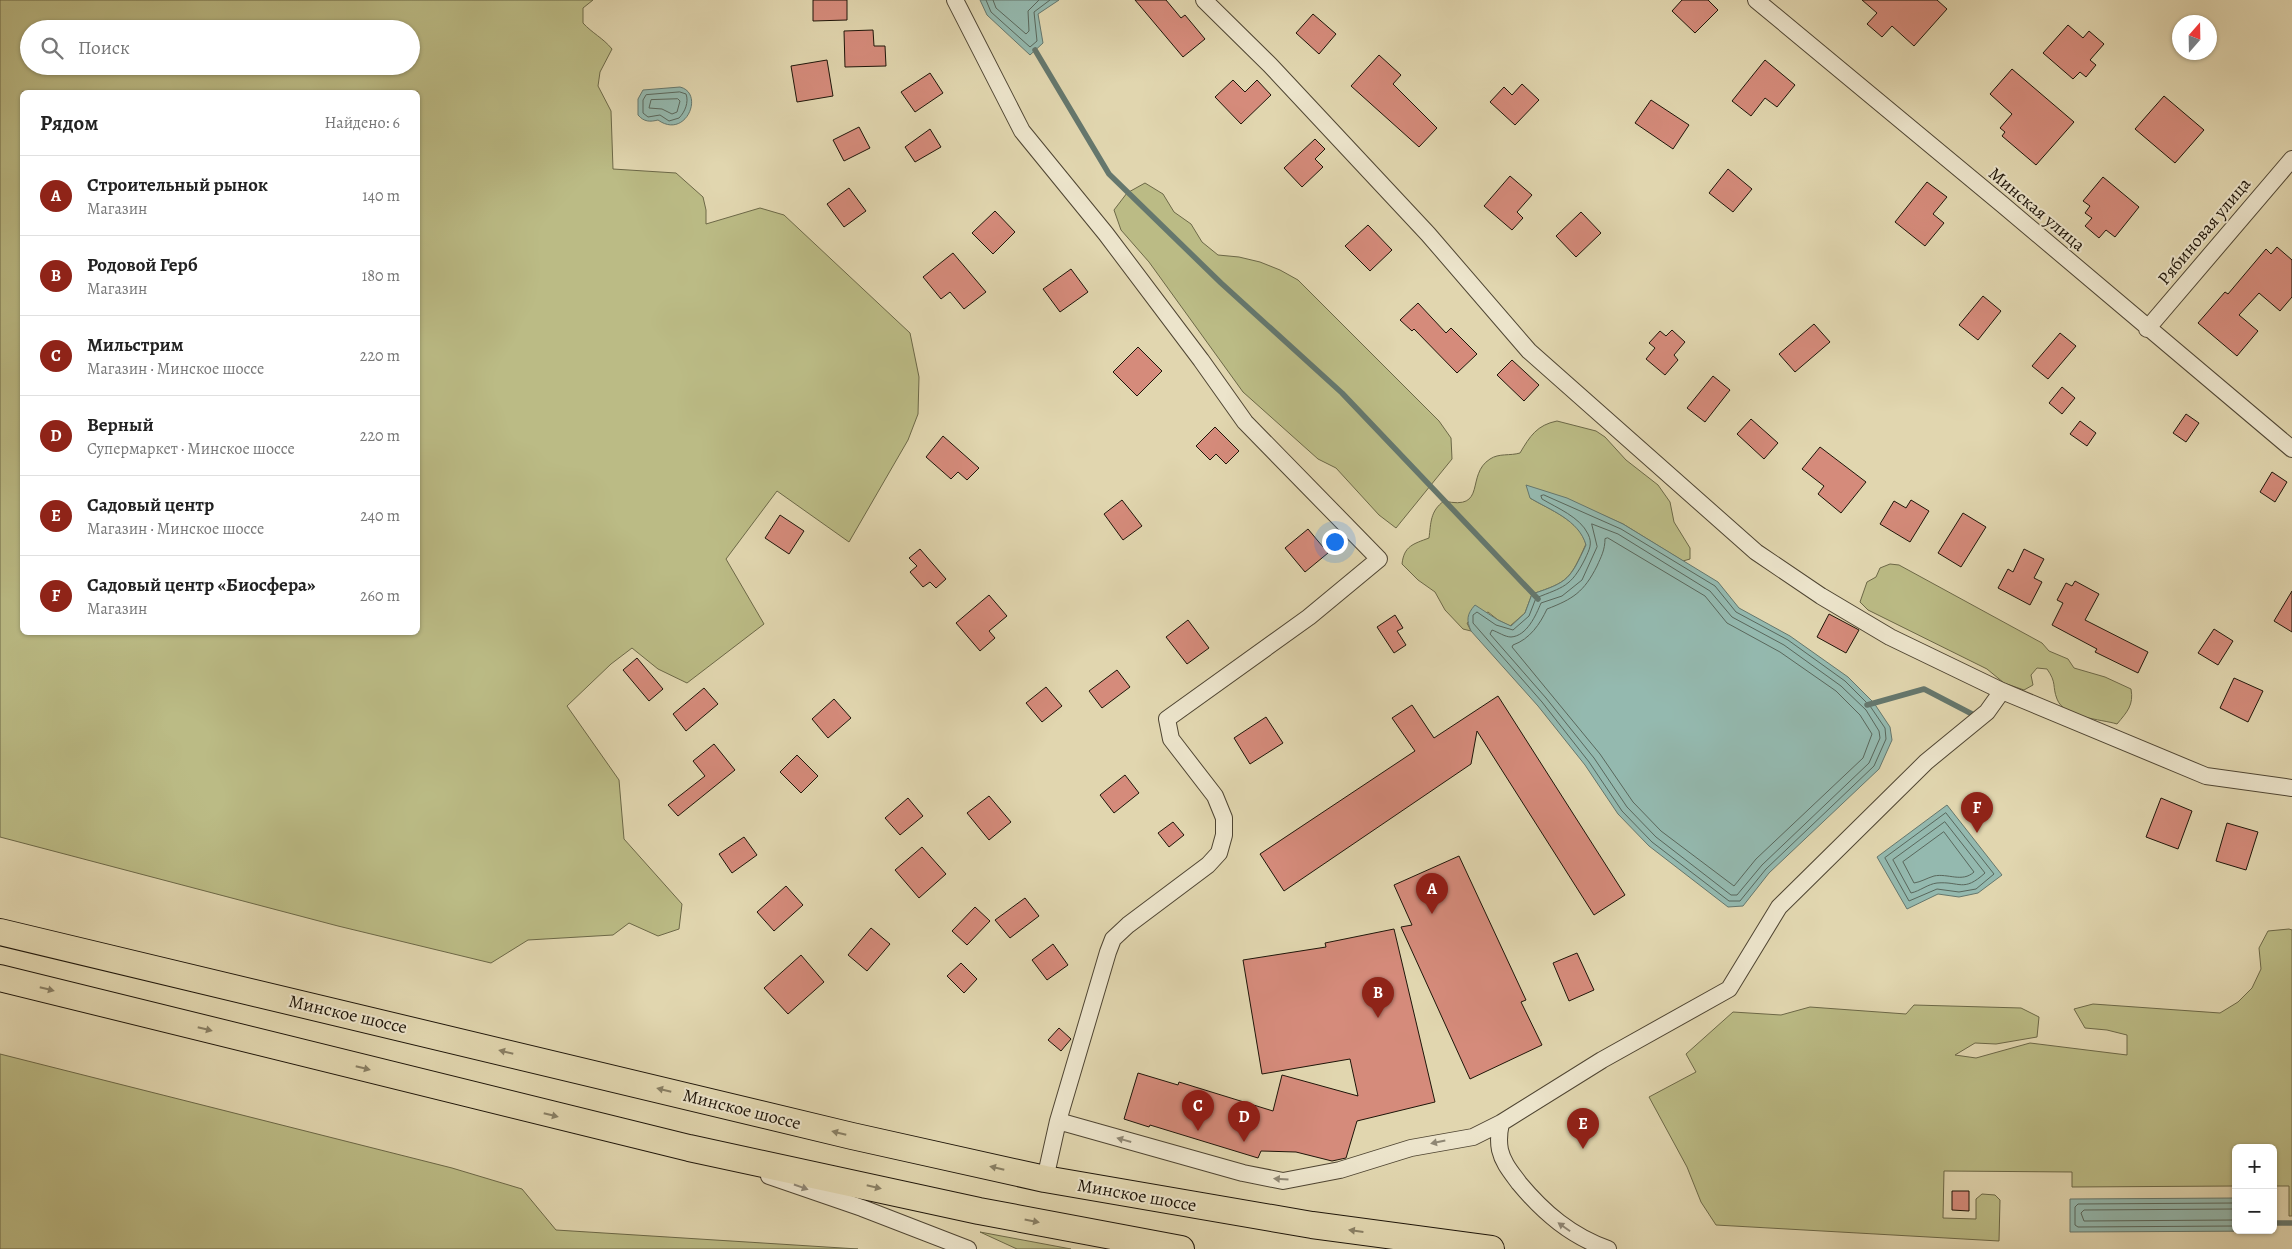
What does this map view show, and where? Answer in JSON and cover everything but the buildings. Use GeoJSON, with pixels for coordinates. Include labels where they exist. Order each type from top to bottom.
{"type":"FeatureCollection","features":[{"type":"Feature","properties":{"kind":"highway","name":"Минское шоссе"},"geometry":{"type":"LineString","coordinates":[[0,932],[852,1136],[1045,1179],[1312,1225],[1491,1249]]}},
{"type":"Feature","properties":{"kind":"highway"},"geometry":{"type":"LineString","coordinates":[[0,978],[689,1148],[979,1211],[1181,1249]]}},
{"type":"Feature","properties":{"kind":"street"},"geometry":{"type":"LineString","coordinates":[[955,0],[1022,131],[1106,234],[1245,422],[1379,559],[1309,617],[1167,720],[1171,739],[1214,796],[1224,818],[1224,835],[1219,852],[1208,865],[1128,925],[1114,939],[1108,952],[1058,1122],[1045,1179]]}},
{"type":"Feature","properties":{"kind":"street"},"geometry":{"type":"LineString","coordinates":[[1204,0],[1270,65],[1428,234],[1529,351],[1735,535],[1821,596],[1890,637],[2002,691],[2206,776],[2292,788]]}},
{"type":"Feature","properties":{"kind":"street","name":"Минская улица"},"geometry":{"type":"LineString","coordinates":[[1756,0],[2292,449]]}},
{"type":"Feature","properties":{"kind":"street","name":"Рябиновая улица"},"geometry":{"type":"LineString","coordinates":[[2147,329],[2292,159]]}},
{"type":"Feature","properties":{"kind":"street"},"geometry":{"type":"LineString","coordinates":[[1058,1122],[1244,1173],[1283,1181],[1340,1170],[1411,1148],[1451,1139],[1473,1137],[1501,1123],[1602,1060],[1728,989],[1779,907],[1926,762],[1987,712],[2002,691]]}},
{"type":"Feature","properties":{"kind":"street"},"geometry":{"type":"LineString","coordinates":[[1501,1123],[1498,1137],[1500,1152],[1507,1168],[1535,1202],[1553,1219],[1584,1241],[1608,1249]]}},
{"type":"Feature","properties":{"kind":"street"},"geometry":{"type":"LineString","coordinates":[[1473,1137],[1492,1144],[1500,1152]]}},
{"type":"Feature","properties":{"kind":"street"},"geometry":{"type":"LineString","coordinates":[[689,1148],[862,1208],[968,1249]]}},
{"type":"Feature","properties":{"kind":"green space"},"geometry":{"type":"Polygon","coordinates":[[[0,0],[593,0],[583,8],[583,23],[612,49],[600,72],[598,86],[611,111],[613,169],[676,173],[703,197],[706,210],[706,224],[760,208],[784,215],[910,333],[919,377],[918,414],[908,440],[849,542],[777,491],[726,559],[764,624],[687,683],[658,669],[632,648],[611,664],[567,706],[619,780],[624,839],[682,904],[679,929],[658,936],[629,923],[613,935],[528,940],[491,963],[338,926],[0,837],[0,0]]]}},
{"type":"Feature","properties":{"kind":"green space"},"geometry":{"type":"Polygon","coordinates":[[[1145,183],[1163,194],[1174,212],[1191,224],[1202,242],[1218,255],[1260,262],[1298,280],[1439,421],[1451,438],[1452,459],[1396,528],[1379,515],[1336,468],[1318,459],[1243,392],[1149,262],[1121,230],[1114,210],[1127,193],[1145,183]]]}},
{"type":"Feature","properties":{"kind":"green space"},"geometry":{"type":"Polygon","coordinates":[[[1557,421],[1596,431],[1605,437],[1626,460],[1658,485],[1670,502],[1674,522],[1690,548],[1690,559],[1683,561],[1623,524],[1598,513],[1530,498],[1563,516],[1577,528],[1586,544],[1576,565],[1567,578],[1561,582],[1532,594],[1525,613],[1510,626],[1488,612],[1467,623],[1471,631],[1463,629],[1445,610],[1435,592],[1418,580],[1402,564],[1405,553],[1410,546],[1429,538],[1432,518],[1439,505],[1444,501],[1458,503],[1466,501],[1471,496],[1478,474],[1490,459],[1497,456],[1520,453],[1527,441],[1539,428],[1557,421]]]}},
{"type":"Feature","properties":{"kind":"green space"},"geometry":{"type":"Polygon","coordinates":[[[1890,564],[1899,565],[2042,643],[2049,651],[2068,659],[2074,668],[2105,677],[2131,689],[2131,704],[2127,712],[2117,724],[2075,714],[2061,705],[2057,699],[2053,681],[2047,669],[2037,668],[2031,675],[2033,685],[2024,690],[2004,683],[1987,669],[1868,610],[1860,602],[1867,582],[1876,577],[1880,568],[1890,564]]]}},
{"type":"Feature","properties":{"kind":"green space"},"geometry":{"type":"Polygon","coordinates":[[[2292,930],[2292,1216],[2289,1216],[2289,1186],[2277,1186],[2277,1144],[2232,1144],[2232,1186],[2072,1187],[2072,1172],[1944,1171],[1943,1218],[1976,1219],[1976,1199],[1982,1194],[1995,1195],[2000,1200],[1999,1241],[1716,1225],[1701,1202],[1687,1167],[1649,1097],[1696,1072],[1686,1054],[1733,1012],[1781,1015],[1810,1007],[1906,1014],[1914,1005],[2021,1008],[2039,1017],[2037,1037],[1996,1044],[1975,1043],[1955,1055],[1976,1058],[2030,1043],[2127,1055],[2127,1035],[2107,1030],[2085,1028],[2074,1009],[2093,1004],[2220,1013],[2238,1002],[2252,988],[2261,969],[2259,948],[2268,931],[2292,930]]]}},
{"type":"Feature","properties":{"kind":"green space"},"geometry":{"type":"Polygon","coordinates":[[[0,1054],[452,1168],[522,1189],[556,1230],[858,1249],[0,1249],[0,1054]]]}},
{"type":"Feature","properties":{"kind":"green space"},"geometry":{"type":"Polygon","coordinates":[[[980,1232],[1071,1249],[1017,1249],[980,1232]]]}},
{"type":"Feature","properties":{"kind":"water"},"geometry":{"type":"Polygon","coordinates":[[[980,0],[1059,0],[1038,14],[1043,43],[1030,55],[987,15],[980,0]]]}},
{"type":"Feature","properties":{"kind":"water"},"geometry":{"type":"Polygon","coordinates":[[[680,87],[687,91],[691,98],[689,113],[684,120],[677,124],[668,125],[658,120],[645,120],[638,115],[638,99],[643,90],[680,87]]]}},
{"type":"Feature","properties":{"kind":"water"},"geometry":{"type":"Polygon","coordinates":[[[1526,485],[1567,498],[1623,524],[1718,582],[1739,608],[1790,636],[1848,677],[1874,703],[1890,727],[1892,740],[1879,769],[1769,873],[1743,906],[1728,907],[1649,846],[1618,814],[1585,765],[1538,706],[1471,631],[1468,617],[1475,605],[1511,626],[1525,613],[1532,594],[1554,586],[1567,578],[1586,545],[1582,536],[1570,522],[1530,498],[1526,485]]]}},
{"type":"Feature","properties":{"kind":"water"},"geometry":{"type":"Polygon","coordinates":[[[1947,805],[2002,875],[1978,893],[1959,897],[1938,894],[1907,909],[1877,857],[1947,805]]]}},
{"type":"Feature","properties":{"kind":"water"},"geometry":{"type":"Polygon","coordinates":[[[2232,1198],[2232,1231],[2070,1232],[2070,1199],[2232,1198]]]}},
{"type":"Feature","properties":{"kind":"waterway"},"geometry":{"type":"LineString","coordinates":[[1035,50],[1109,174],[1221,283],[1342,393],[1538,599]]}},
{"type":"Feature","properties":{"kind":"waterway"},"geometry":{"type":"LineString","coordinates":[[1867,705],[1924,689],[1972,714]]}},
{"type":"Feature","properties":{"kind":"waterway"},"geometry":{"type":"LineString","coordinates":[[2277,1223],[2292,1223]]}},
{"type":"Feature","properties":{"kind":"place","name":"Садовый центр «Биосфера»"},"geometry":{"type":"Point","coordinates":[1977,833]}},
{"type":"Feature","properties":{"kind":"place","name":"Строительный рынок"},"geometry":{"type":"Point","coordinates":[1432,914]}},
{"type":"Feature","properties":{"kind":"place","name":"Родовой Герб"},"geometry":{"type":"Point","coordinates":[1378,1018]}},
{"type":"Feature","properties":{"kind":"place","name":"Мильстрим"},"geometry":{"type":"Point","coordinates":[1198,1131]}},
{"type":"Feature","properties":{"kind":"place","name":"Верный"},"geometry":{"type":"Point","coordinates":[1244,1142]}},
{"type":"Feature","properties":{"kind":"place","name":"Садовый центр"},"geometry":{"type":"Point","coordinates":[1583,1149]}}]}
